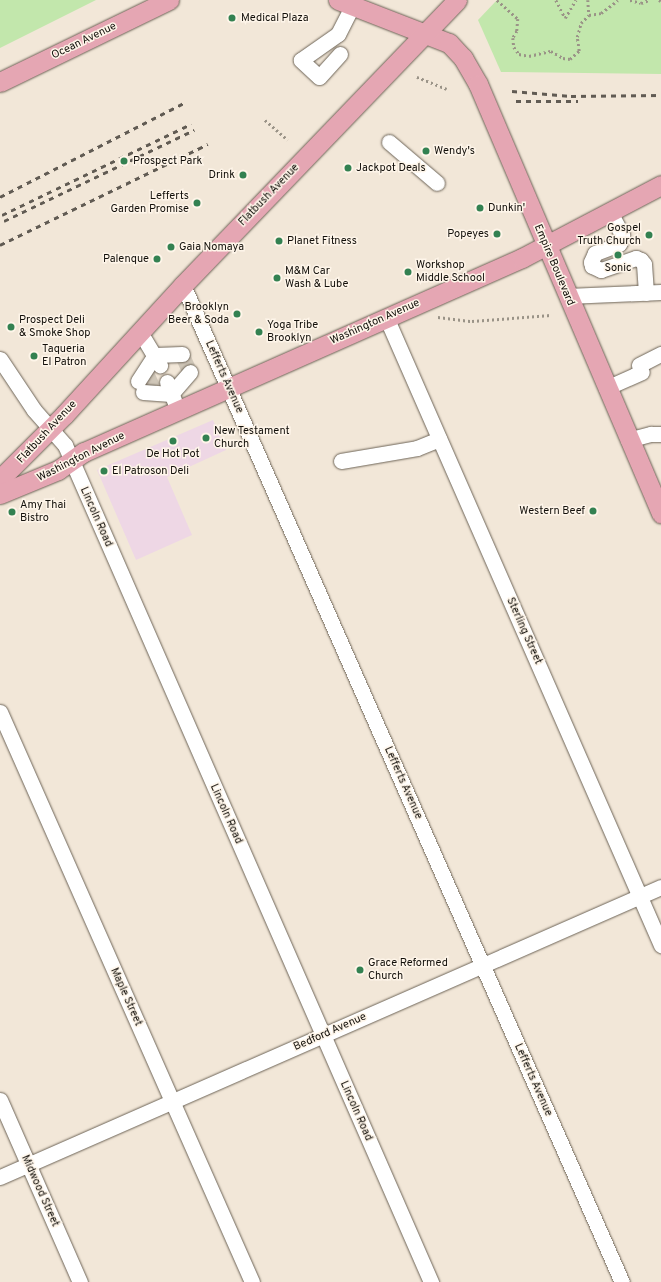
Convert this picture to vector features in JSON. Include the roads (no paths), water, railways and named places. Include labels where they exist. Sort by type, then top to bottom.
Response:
[{"type":"main road","name":"Ocean Avenue","points":[[0,82],[169,0]]},
{"type":"main road","name":"Flatbush Avenue","points":[[0,479],[51,428],[183,285],[457,0]]},
{"type":"main road","points":[[346,3],[426,32]]},
{"type":"main road","name":"Empire Boulevard","points":[[426,32],[449,43],[463,58],[478,84],[628,440],[661,514]]},
{"type":"main road","name":"Washington Avenue","points":[[0,494],[58,470],[84,452],[157,389],[230,387],[546,246],[661,185]]},
{"type":"street","points":[[340,54],[319,76],[301,60],[338,34],[346,3]]},
{"type":"street","points":[[389,142],[437,183]]},
{"type":"street","points":[[610,212],[622,235],[621,240],[619,244],[595,253],[591,262],[592,266],[601,270],[636,258],[641,260],[644,264],[646,293]]},
{"type":"street","name":"Lefferts Avenue","points":[[183,285],[230,387],[622,1282]]},
{"type":"street","points":[[567,296],[661,292]]},
{"type":"street","name":"Sterling Street","points":[[386,317],[661,945]]},
{"type":"street","points":[[140,332],[157,360],[157,389],[186,373]]},
{"type":"street","points":[[606,388],[641,368],[661,354]]},
{"type":"street","points":[[157,360],[178,356]]},
{"type":"street","name":"Lincoln Road","points":[[0,358],[34,410],[62,440],[72,460],[431,1282]]},
{"type":"street","points":[[628,440],[651,434],[661,434]]},
{"type":"street","points":[[341,461],[418,448],[440,439]]},
{"type":"street","name":"Maple Street","points":[[0,712],[252,1282]]},
{"type":"street","name":"Bedford Avenue","points":[[0,1177],[661,887]]},
{"type":"street","name":"Midwood Street","points":[[0,1100],[80,1282]]},
{"type":"tunnel","points":[[182,354],[190,372]]},
{"type":"tunnel","points":[[147,374],[153,387]]},
{"type":"railway","points":[[512,91],[571,96],[661,95]]},
{"type":"railway","points":[[516,101],[578,101]]},
{"type":"railway","points":[[0,197],[186,102]]},
{"type":"railway","points":[[2,215],[191,124]]},
{"type":"railway","points":[[4,221],[194,130]]},
{"type":"railway","points":[[0,245],[208,144]]},
{"type":"place","name":"Medical Plaza","points":[[232,18]]},
{"type":"place","name":"Wendy's","points":[[426,151]]},
{"type":"place","name":"Prospect Park","points":[[124,161]]},
{"type":"place","name":"Jackpot Deals","points":[[348,168]]},
{"type":"place","name":"Drink","points":[[243,175]]},
{"type":"place","name":"Lefferts Garden Promise","points":[[197,203]]},
{"type":"place","name":"Dunkin'","points":[[480,208]]},
{"type":"place","name":"Popeyes","points":[[497,234]]},
{"type":"place","name":"Gospel Truth Church","points":[[649,235]]},
{"type":"place","name":"Planet Fitness","points":[[279,241]]},
{"type":"place","name":"Gaia Nomaya","points":[[171,247]]},
{"type":"place","name":"Sonic","points":[[618,255]]},
{"type":"place","name":"Palenque","points":[[157,259]]},
{"type":"place","name":"Workshop Middle School","points":[[408,272]]},
{"type":"place","name":"M&M Car Wash & Lube","points":[[277,278]]},
{"type":"place","name":"Brooklyn Beer & Soda","points":[[237,314]]},
{"type":"place","name":"Prospect Deli & Smoke Shop","points":[[11,327]]},
{"type":"place","name":"Yoga Tribe Brooklyn","points":[[259,332]]},
{"type":"place","name":"Taqueria El Patron","points":[[34,356]]},
{"type":"place","name":"New Testament Church","points":[[206,438]]},
{"type":"place","name":"De Hot Pot","points":[[173,441]]},
{"type":"place","name":"El Patroson Deli","points":[[104,471]]},
{"type":"place","name":"Western Beef","points":[[593,511]]},
{"type":"place","name":"Amy Thai Bistro","points":[[12,512]]},
{"type":"place","name":"Grace Reformed Church","points":[[360,970]]}]
